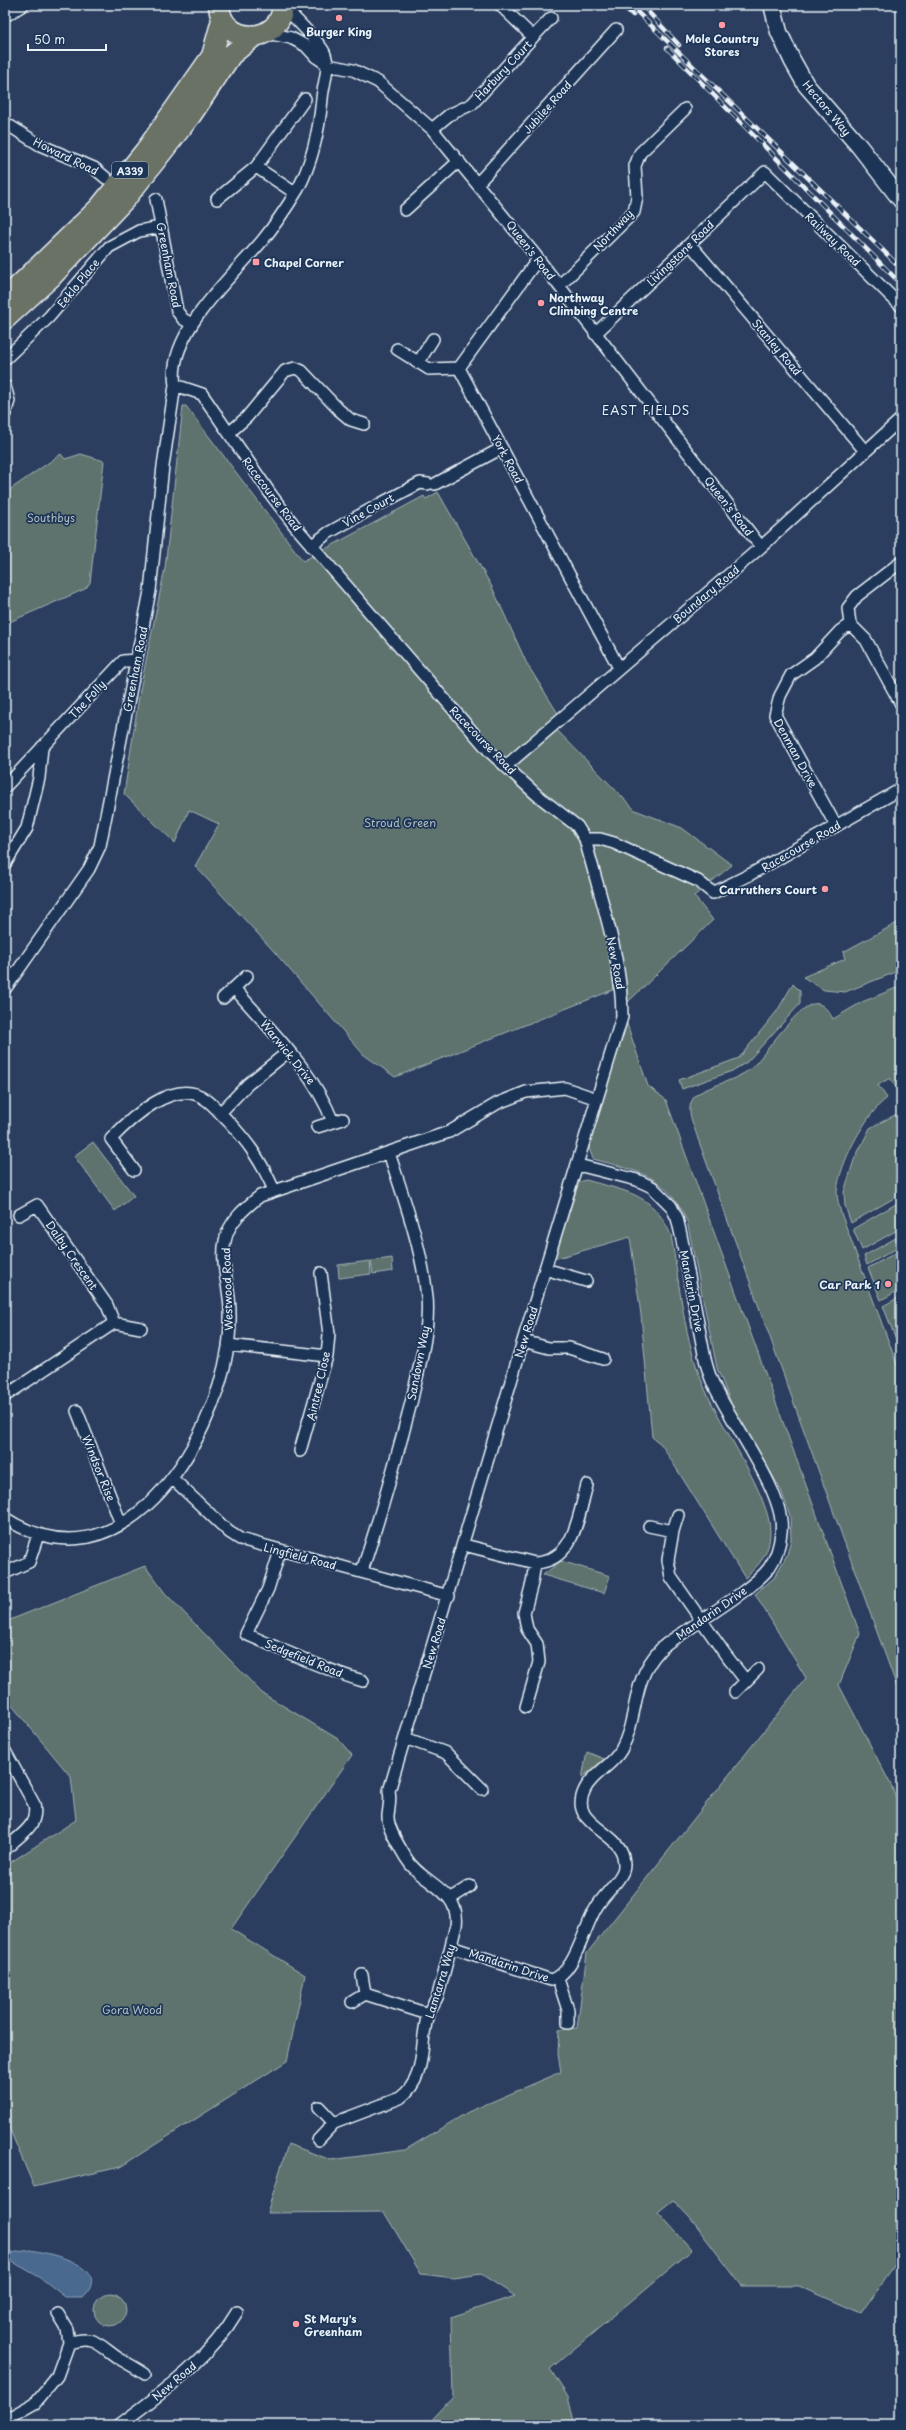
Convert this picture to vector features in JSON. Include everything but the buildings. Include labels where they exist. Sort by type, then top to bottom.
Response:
[{"type":"highway","points":[[220,12],[238,34],[260,35],[280,19],[283,6]]},
{"type":"highway","name":"A339","points":[[5,299],[99,208],[146,150],[212,56],[220,12]]},
{"type":"highway","name":"A339","points":[[5,319],[50,278],[126,198],[191,115],[231,55],[260,35]]},
{"type":"main road","name":"Hectors Way","points":[[772,5],[779,32],[806,85],[859,146],[901,200]]},
{"type":"street","points":[[5,16],[23,5]]},
{"type":"street","name":"Harbury Court","points":[[500,5],[533,37]]},
{"type":"street","points":[[283,6],[323,51],[328,65]]},
{"type":"street","name":"Harbury Court","points":[[432,129],[449,115],[472,104],[551,18]]},
{"type":"street","name":"Jubilee Road","points":[[478,183],[616,30]]},
{"type":"street","points":[[260,35],[280,34],[299,41],[328,65]]},
{"type":"street","name":"Queen's Road","points":[[328,65],[353,70],[378,82],[432,129],[478,183],[538,258],[595,334],[762,547]]},
{"type":"street","name":"Greenham Road","points":[[5,989],[89,869],[100,846],[153,567],[164,458],[175,385],[173,375],[178,356],[192,324],[216,292],[262,241],[295,193],[312,153],[323,84],[328,65]]},
{"type":"street","points":[[217,199],[256,166],[305,99]]},
{"type":"street","name":"Northway","points":[[559,286],[634,212],[637,197],[635,166],[640,153],[684,109]]},
{"type":"street","name":"Howard Road","points":[[5,123],[40,145],[99,171],[106,178]]},
{"type":"street","points":[[405,210],[459,161]]},
{"type":"street","points":[[256,166],[295,193]]},
{"type":"street","name":"Livingstone Road","points":[[595,334],[765,172]]},
{"type":"street","name":"Railway Road","points":[[765,172],[901,306]]},
{"type":"street","name":"Greenham Road","points":[[156,199],[177,311],[183,319],[192,324]]},
{"type":"street","name":"Eeklo Place","points":[[5,359],[49,317],[109,247],[139,231],[161,227]]},
{"type":"street","name":"Stanley Road","points":[[690,244],[865,451]]},
{"type":"street","points":[[397,349],[418,363],[429,368],[459,368],[538,258]]},
{"type":"street","points":[[418,363],[433,339]]},
{"type":"street","points":[[229,433],[247,417],[285,370],[295,368],[306,375],[332,403],[351,420],[364,424]]},
{"type":"street","name":"York Road","points":[[459,368],[619,668]]},
{"type":"street","name":"Racecourse Road","points":[[175,385],[202,394],[272,496],[311,546],[490,752],[507,765],[537,795],[576,826],[584,839],[600,839],[614,843],[698,881],[713,892],[751,874],[901,789]]},
{"type":"street","points":[[5,386],[9,401],[5,414]]},
{"type":"street","name":"Boundary Road","points":[[507,765],[762,547],[901,419]]},
{"type":"street","name":"Vine Court","points":[[311,546],[328,533],[420,483],[432,484],[502,448]]},
{"type":"street","points":[[901,562],[857,596],[848,608],[850,624],[866,640],[901,704]]},
{"type":"street","name":"Denman Drive","points":[[836,826],[775,715],[780,696],[791,675],[815,658],[840,631],[850,624]]},
{"type":"street","name":"The Folly","points":[[5,787],[123,661],[136,660]]},
{"type":"street","points":[[5,864],[27,828],[39,778],[42,747]]},
{"type":"street","name":"New Road","points":[[451,1898],[443,1890],[415,1870],[389,1824],[389,1791],[449,1596],[522,1341],[578,1165],[622,1017],[622,986],[615,951],[584,839]]},
{"type":"street","points":[[5,971],[14,978]]},
{"type":"street","points":[[223,998],[247,976]]},
{"type":"street","name":"Warwick Drive","points":[[234,988],[289,1051],[338,1120],[317,1127]]},
{"type":"street","points":[[220,1113],[248,1084],[289,1051]]},
{"type":"street","name":"Westwood Road","points":[[5,1518],[21,1529],[38,1535],[86,1537],[121,1524],[148,1505],[172,1478],[192,1450],[208,1418],[219,1390],[228,1345],[229,1305],[224,1258],[225,1240],[230,1228],[242,1211],[260,1196],[449,1132],[498,1103],[526,1092],[565,1088],[597,1099]]},
{"type":"street","points":[[134,1170],[111,1139],[123,1127],[160,1098],[172,1094],[188,1093],[204,1098],[220,1113],[256,1153],[274,1190]]},
{"type":"street","name":"Sandown Way","points":[[362,1571],[404,1430],[421,1359],[426,1320],[427,1298],[423,1269],[389,1153]]},
{"type":"street","name":"Mandarin Drive","points":[[451,1947],[546,1979],[558,1979],[566,1970],[582,1940],[595,1909],[623,1871],[622,1853],[617,1844],[588,1821],[584,1814],[582,1798],[584,1791],[588,1784],[609,1766],[621,1749],[630,1724],[638,1685],[659,1651],[758,1580],[774,1558],[782,1530],[779,1508],[774,1495],[712,1381],[705,1360],[677,1218],[671,1206],[652,1187],[637,1180],[578,1165]]},
{"type":"street","name":"Dalby Crescent","points":[[19,1215],[37,1205],[107,1305],[114,1323]]},
{"type":"street","points":[[545,1269],[586,1282]]},
{"type":"street","name":"Aintree Close","points":[[300,1451],[327,1356],[329,1334],[321,1273]]},
{"type":"street","points":[[5,1396],[114,1323],[141,1328]]},
{"type":"street","points":[[522,1341],[548,1348],[569,1348],[603,1359]]},
{"type":"street","points":[[228,1345],[327,1356]]},
{"type":"street","name":"Windsor Rise","points":[[77,1411],[121,1524]]},
{"type":"street","name":"Lingfield Road","points":[[172,1478],[229,1532],[240,1539],[280,1551],[362,1571],[449,1596]]},
{"type":"street","points":[[464,1545],[535,1563],[544,1563],[555,1557],[569,1543],[587,1485]]},
{"type":"street","points":[[678,1515],[673,1531],[668,1569],[675,1584],[746,1681]]},
{"type":"street","points":[[649,1526],[673,1531]]},
{"type":"street","points":[[5,1573],[29,1562],[38,1535]]},
{"type":"street","name":"Sedgefield Road","points":[[280,1551],[268,1589],[241,1633],[302,1657],[326,1670],[363,1681]]},
{"type":"street","points":[[526,1707],[538,1662],[537,1644],[527,1629],[524,1613],[532,1583],[535,1563]]},
{"type":"street","points":[[734,1692],[758,1669]]},
{"type":"street","points":[[405,1738],[446,1753],[482,1789]]},
{"type":"street","points":[[5,1850],[27,1831],[34,1821],[34,1804],[6,1756]]},
{"type":"street","points":[[451,1898],[470,1886]]},
{"type":"street","name":"Lamtarra Way","points":[[318,2140],[334,2123],[382,2106],[409,2092],[420,2070],[428,2014],[437,1996],[456,1928],[455,1910],[451,1898]]},
{"type":"street","points":[[362,1975],[365,1994]]},
{"type":"street","points":[[558,1979],[568,2010],[568,2023]]},
{"type":"street","points":[[352,2002],[365,1994],[428,2014]]},
{"type":"street","points":[[319,2107],[334,2123]]},
{"type":"street","name":"New Road","points":[[119,2425],[187,2373],[227,2329],[237,2312]]},
{"type":"street","points":[[5,2420],[25,2410],[45,2393],[57,2376],[69,2343],[67,2328],[58,2314]]},
{"type":"street","points":[[69,2343],[78,2340],[103,2345],[116,2357],[146,2374]]},
{"type":"green space","name":"Stroud Green","points":[[183,406],[186,406],[303,561],[424,496],[426,499],[438,492],[492,587],[527,664],[559,715],[550,723],[635,810],[682,828],[732,865],[694,896],[713,920],[628,1002],[615,989],[395,1077],[363,1054],[270,947],[195,866],[219,824],[189,810],[175,843],[124,794],[140,690],[165,568]]},
{"type":"green space","name":"Southbys","points":[[61,454],[65,459],[81,454],[104,461],[90,583],[85,589],[5,624],[5,493]]},
{"type":"green space","points":[[901,921],[901,970],[845,992],[824,990],[803,977],[845,959],[843,952]]},
{"type":"green space","points":[[793,984],[800,991],[800,1004],[747,1062],[732,1071],[682,1089],[679,1080],[739,1058],[777,1011]]},
{"type":"green space","points":[[901,986],[901,1089],[898,1090],[890,1078],[878,1085],[887,1098],[870,1116],[854,1141],[843,1168],[837,1192],[841,1213],[901,1375],[901,1698],[698,1139],[690,1115],[690,1109],[693,1099],[697,1094],[738,1077],[750,1069],[802,1010],[811,1005],[819,1004],[829,1012],[833,1019],[862,1002]]},
{"type":"green space","points":[[625,1018],[648,1086],[666,1100],[860,1634],[839,1685],[891,1785],[901,1810],[901,2256],[861,2313],[799,2286],[742,2286],[690,2218],[673,2200],[658,2212],[692,2250],[550,2369],[568,2397],[575,2425],[427,2425],[453,2397],[451,2317],[515,2296],[481,2274],[454,2278],[421,2274],[384,2212],[267,2213],[288,2144],[331,2160],[405,2150],[468,2112],[561,2072],[558,2054],[559,2030],[577,2028],[587,1953],[806,1678],[755,1594],[774,1578],[787,1555],[791,1539],[790,1516],[781,1490],[733,1408],[717,1368],[687,1221],[679,1206],[661,1184],[649,1177],[624,1167],[593,1159],[589,1148]]},
{"type":"green space","points":[[897,1114],[901,1121],[901,1194],[851,1223],[845,1206],[844,1192],[854,1160],[870,1128]]},
{"type":"green space","points":[[93,1142],[134,1196],[115,1211],[74,1156]]},
{"type":"green space","points":[[586,1180],[626,1191],[647,1202],[664,1221],[671,1235],[687,1333],[698,1371],[712,1404],[754,1481],[768,1517],[770,1539],[766,1552],[760,1563],[745,1578],[661,1444],[652,1437],[641,1315],[630,1237],[554,1259],[579,1182]]},
{"type":"green space","points":[[901,1201],[901,1228],[862,1250],[853,1229]]},
{"type":"green space","points":[[901,1235],[901,1246],[867,1265],[864,1256]]},
{"type":"green space","points":[[901,1250],[901,1289],[881,1300],[868,1268]]},
{"type":"green space","points":[[392,1258],[393,1271],[373,1274],[371,1261]]},
{"type":"green space","points":[[370,1261],[371,1274],[339,1278],[338,1265]]},
{"type":"green space","points":[[901,1296],[901,1346],[899,1347],[883,1306]]},
{"type":"green space","points":[[561,1561],[610,1576],[604,1593],[543,1575]]},
{"type":"green space","name":"Gora Wood","points":[[145,1566],[165,1593],[262,1693],[338,1739],[352,1755],[231,1929],[305,1975],[287,2061],[120,2167],[34,2187],[5,2118],[5,1866],[76,1820],[71,1777],[5,1697],[5,1622]]},
{"type":"green space","points":[[587,1752],[604,1759],[582,1778]]},
{"type":"green space","points":[[107,2294],[113,2294],[122,2298],[126,2310],[122,2322],[113,2326],[107,2326],[98,2322],[94,2313],[94,2307],[98,2298]]},
{"type":"water","points":[[30,2250],[64,2258],[85,2269],[91,2277],[91,2286],[83,2297],[65,2297],[41,2278],[11,2261],[11,2253]]},
{"type":"railway","points":[[622,5],[633,15]]},
{"type":"railway","points":[[630,5],[901,268]]},
{"type":"railway","points":[[642,5],[679,45]]},
{"type":"railway","points":[[667,48],[901,284]]},
{"type":"place","name":"Burger King","points":[[339,18]]},
{"type":"place","name":"Mole Country Stores","points":[[722,25]]},
{"type":"place","name":"Chapel Corner","points":[[256,262]]},
{"type":"place","name":"Northway Climbing Centre","points":[[541,303]]},
{"type":"place","name":"Carruthers Court","points":[[825,889]]},
{"type":"place","name":"Car Park 1","points":[[888,1284]]},
{"type":"place","name":"St Mary's Greenham","points":[[296,2324]]},
{"type":"district","name":"EAST FIELDS","points":[[646,410]]}]
